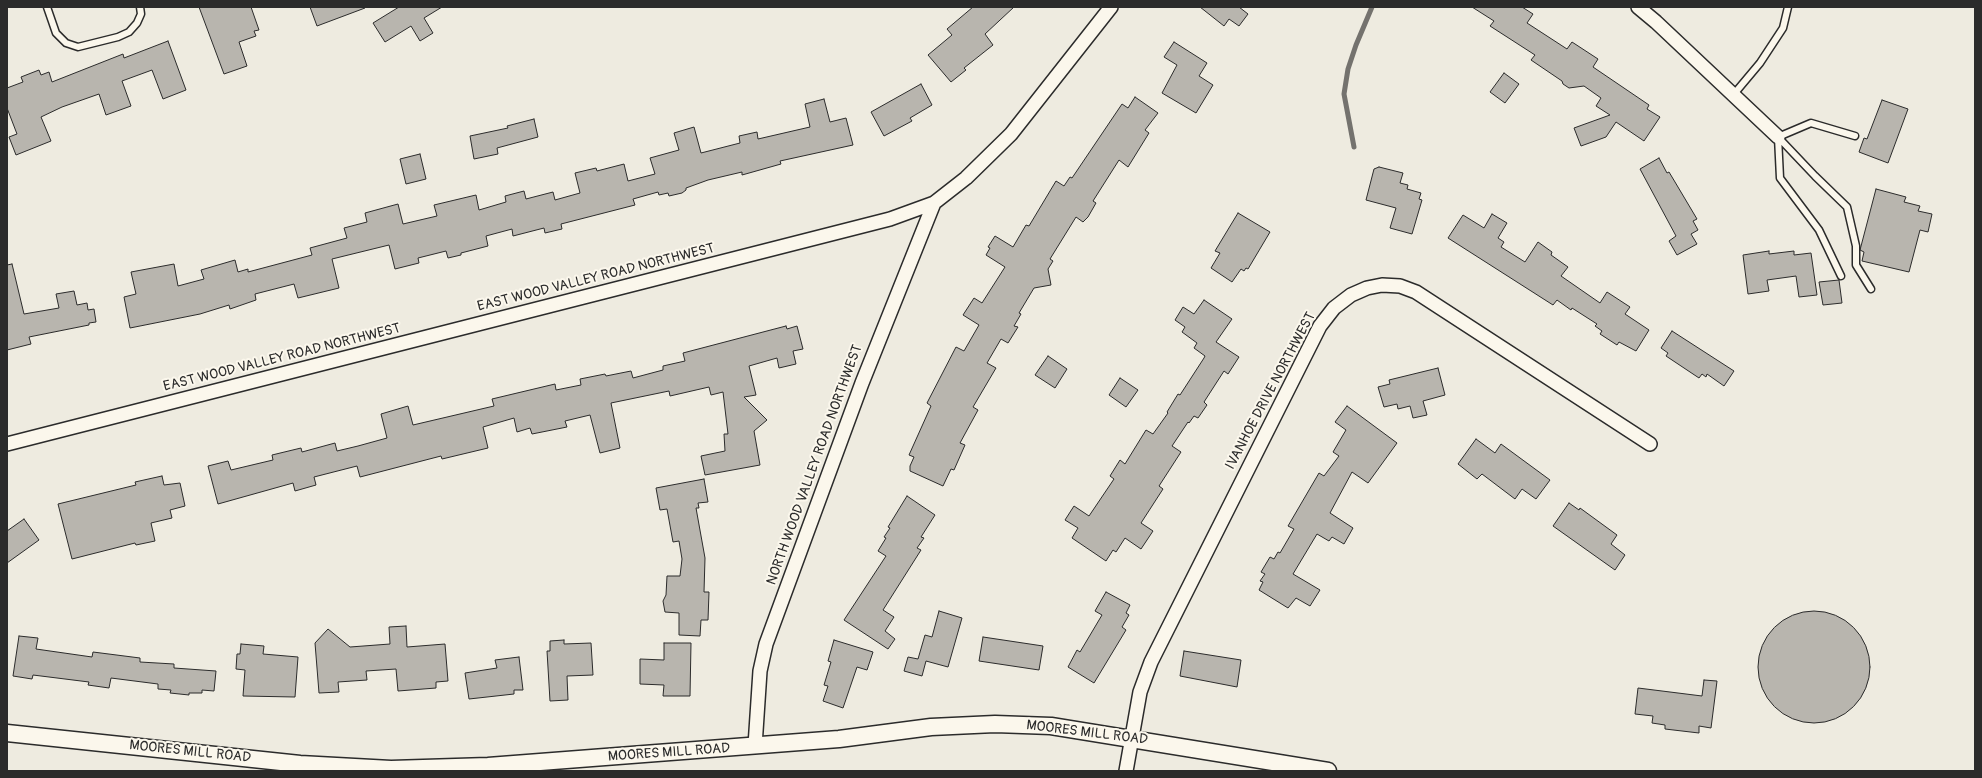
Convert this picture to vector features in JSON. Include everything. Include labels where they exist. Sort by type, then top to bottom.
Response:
[{"type":"street","name":"EAST WOOD VALLEY ROAD NORTHWEST","points":[[7,444],[890,219],[934,202],[966,178],[1011,134],[1111,7]]},
{"type":"street","points":[[1638,7],[1734,94],[1778,137]]},
{"type":"street","name":"NORTH WOOD VALLEY ROAD NORTHWEST","points":[[755,746],[760,671],[766,644],[862,383],[934,202]]},
{"type":"street","name":"IVANHOE DRIVE NORTHWEST","points":[[1126,771],[1130,738],[1140,692],[1151,662],[1320,326],[1334,308],[1351,295],[1367,288],[1382,285],[1400,286],[1416,292],[1650,444]]},
{"type":"street","name":"MOORES MILL ROAD","points":[[7,734],[300,764],[391,769],[488,766],[755,746],[839,739],[931,727],[982,723],[1051,726],[1328,771]]},
{"type":"lane","points":[[46,7],[56,33],[66,43],[78,47],[111,39],[129,32],[137,23],[141,14],[140,7]]},
{"type":"lane","points":[[1734,94],[1772,46],[1782,28],[1788,7]]},
{"type":"lane","points":[[1778,137],[1811,123],[1855,136]]},
{"type":"lane","points":[[1778,137],[1780,178],[1819,230],[1841,276]]},
{"type":"lane","points":[[1778,137],[1847,207],[1856,246],[1856,265],[1871,289]]},
{"type":"building","points":[[199,7],[251,7],[259,30],[254,31],[256,36],[239,42],[247,66],[224,74]]},
{"type":"building","points":[[310,7],[365,7],[365,8],[317,26]]},
{"type":"building","points":[[399,7],[442,7],[424,18],[433,33],[420,41],[411,26],[385,42],[373,23]]},
{"type":"building","points":[[973,7],[1014,7],[985,34],[993,45],[964,68],[966,70],[951,82],[928,55],[952,35],[947,29]]},
{"type":"building","points":[[1200,7],[1239,7],[1248,14],[1239,26],[1229,19],[1224,26]]},
{"type":"building","points":[[1472,7],[1522,7],[1533,14],[1527,23],[1567,49],[1572,42],[1598,59],[1593,67],[1649,105],[1647,109],[1660,117],[1644,141],[1616,122],[1606,137],[1581,146],[1574,128],[1610,115],[1596,106],[1601,98],[1584,86],[1569,88],[1563,84],[1562,81],[1531,60],[1535,55],[1490,26],[1494,21]]},
{"type":"building","points":[[168,41],[186,90],[163,99],[152,70],[122,81],[131,106],[106,115],[99,94],[62,107],[41,117],[51,141],[16,155],[9,137],[17,134],[7,108],[7,88],[23,82],[21,77],[39,70],[41,75],[49,72],[52,82],[123,54],[124,58]]},
{"type":"building","points":[[1174,42],[1207,63],[1199,76],[1213,85],[1196,113],[1162,93],[1177,65],[1164,57]]},
{"type":"building","points":[[1504,73],[1519,84],[1505,103],[1490,92]]},
{"type":"building","points":[[921,84],[932,105],[910,118],[912,121],[884,136],[871,112]]},
{"type":"building","points":[[1135,97],[1158,113],[1145,130],[1149,133],[1128,167],[1119,160],[1093,201],[1096,203],[1088,217],[1083,222],[1076,217],[1050,259],[1053,261],[1048,269],[1051,285],[1034,288],[1019,313],[1021,314],[1014,326],[1018,327],[1008,343],[1001,339],[987,363],[996,368],[973,407],[978,410],[960,443],[965,445],[954,470],[951,469],[943,486],[910,471],[910,466],[914,457],[909,455],[931,406],[927,403],[956,347],[964,351],[979,325],[963,315],[974,298],[982,303],[1005,267],[986,255],[990,248],[988,247],[995,236],[1013,247],[1026,225],[1029,226],[1056,181],[1064,186],[1070,177],[1072,178],[1122,104],[1128,108]]},
{"type":"building","points":[[824,99],[830,122],[846,118],[853,145],[780,161],[781,164],[742,175],[742,172],[708,180],[686,188],[686,190],[682,193],[669,196],[668,193],[659,195],[658,192],[633,199],[635,205],[561,224],[562,229],[545,233],[544,228],[513,236],[512,229],[486,236],[488,246],[448,258],[446,251],[418,258],[419,263],[395,269],[389,245],[332,259],[339,288],[298,298],[294,284],[255,294],[256,300],[230,309],[229,305],[200,314],[130,328],[124,297],[136,294],[131,272],[174,264],[178,286],[204,279],[201,270],[235,260],[238,272],[248,269],[248,272],[312,255],[310,248],[347,238],[344,228],[367,222],[365,213],[398,204],[403,224],[437,216],[434,205],[476,195],[479,210],[506,202],[505,196],[524,191],[526,199],[553,192],[555,200],[580,193],[575,173],[596,168],[597,171],[624,164],[628,181],[655,174],[650,158],[679,150],[674,133],[694,127],[701,153],[740,143],[739,136],[757,132],[758,139],[810,127],[805,104]]},
{"type":"building","points":[[1882,100],[1908,109],[1888,163],[1859,152],[1864,138],[1867,139]]},
{"type":"building","points":[[534,119],[538,137],[497,148],[498,154],[474,159],[470,136],[508,128],[507,126]]},
{"type":"building","points":[[420,154],[426,179],[406,184],[400,159]]},
{"type":"building","points":[[1659,158],[1697,219],[1693,221],[1698,230],[1691,234],[1697,244],[1677,255],[1669,241],[1676,236],[1640,169]]},
{"type":"building","points":[[1379,167],[1403,173],[1400,183],[1408,185],[1407,189],[1421,193],[1419,199],[1422,200],[1412,234],[1390,228],[1396,208],[1366,200],[1374,169]]},
{"type":"building","points":[[1876,189],[1906,197],[1904,202],[1920,206],[1918,211],[1932,214],[1928,232],[1920,230],[1909,272],[1862,261],[1864,252],[1860,250]]},
{"type":"building","points":[[1238,213],[1270,232],[1248,269],[1246,268],[1244,271],[1241,269],[1232,282],[1211,268],[1220,253],[1215,251]]},
{"type":"building","points":[[1492,214],[1507,223],[1498,238],[1504,242],[1501,247],[1525,262],[1538,242],[1552,252],[1551,255],[1568,267],[1561,276],[1600,303],[1607,292],[1630,307],[1625,314],[1649,330],[1636,351],[1619,342],[1617,345],[1600,334],[1602,331],[1595,326],[1597,324],[1572,308],[1571,310],[1557,300],[1553,305],[1448,238],[1463,215],[1484,228]]},
{"type":"building","points":[[1769,251],[1769,254],[1794,251],[1794,255],[1811,253],[1817,295],[1799,297],[1796,276],[1767,280],[1769,291],[1748,294],[1743,255]]},
{"type":"building","points":[[12,264],[24,314],[59,308],[56,294],[74,291],[77,305],[87,303],[88,310],[94,309],[96,322],[89,323],[89,325],[29,337],[31,344],[7,350],[7,265]]},
{"type":"building","points":[[1839,280],[1842,303],[1823,305],[1819,282]]},
{"type":"building","points":[[1204,300],[1232,319],[1216,342],[1239,357],[1228,374],[1224,371],[1204,402],[1207,405],[1198,418],[1194,416],[1189,423],[1188,422],[1172,446],[1181,452],[1159,486],[1163,489],[1141,523],[1153,531],[1141,549],[1125,538],[1116,552],[1113,550],[1106,561],[1072,538],[1078,528],[1065,520],[1074,506],[1089,516],[1114,479],[1110,476],[1120,460],[1125,464],[1146,430],[1153,434],[1168,413],[1167,412],[1178,394],[1180,395],[1204,358],[1205,356],[1194,348],[1197,343],[1182,332],[1185,327],[1175,320],[1183,307],[1194,314]]},
{"type":"building","points":[[786,326],[787,329],[797,326],[803,349],[793,351],[796,364],[779,368],[777,358],[749,366],[756,395],[744,397],[767,420],[754,431],[760,465],[705,475],[701,456],[725,451],[724,434],[728,434],[723,392],[711,395],[709,387],[670,396],[669,391],[611,403],[620,448],[600,453],[590,415],[565,421],[567,427],[532,434],[530,428],[517,432],[514,418],[483,427],[488,448],[442,459],[441,456],[360,477],[357,466],[314,477],[316,485],[295,491],[293,483],[218,504],[208,466],[228,461],[231,470],[273,460],[272,455],[301,448],[302,452],[335,443],[337,451],[358,446],[387,438],[381,414],[408,406],[413,425],[494,406],[492,399],[555,384],[556,390],[581,385],[580,379],[631,371],[633,378],[663,370],[663,366],[685,361],[683,353]]},
{"type":"building","points":[[1672,331],[1734,371],[1724,386],[1707,374],[1706,377],[1702,374],[1699,378],[1666,356],[1668,353],[1661,348]]},
{"type":"building","points":[[1048,356],[1067,369],[1055,388],[1035,375]]},
{"type":"building","points":[[1438,368],[1445,395],[1423,401],[1427,415],[1413,418],[1410,406],[1398,409],[1397,404],[1384,407],[1378,387],[1390,384],[1389,380]]},
{"type":"building","points":[[1120,378],[1138,390],[1126,407],[1109,395]]},
{"type":"building","points":[[1347,406],[1397,443],[1368,483],[1352,472],[1330,513],[1353,528],[1344,544],[1332,537],[1329,541],[1317,534],[1293,574],[1320,590],[1310,606],[1296,598],[1288,608],[1259,590],[1263,582],[1260,581],[1265,574],[1261,572],[1270,557],[1274,559],[1278,552],[1280,553],[1294,529],[1288,526],[1319,473],[1324,476],[1339,456],[1333,452],[1346,430],[1335,422]]},
{"type":"building","points":[[1476,439],[1495,453],[1501,444],[1550,480],[1536,499],[1522,489],[1515,499],[1482,474],[1477,479],[1458,464]]},
{"type":"building","points":[[162,476],[164,485],[180,483],[185,506],[170,510],[172,518],[151,523],[155,541],[136,545],[135,543],[72,559],[58,504],[136,485],[135,482]]},
{"type":"building","points":[[704,479],[708,502],[698,503],[699,508],[696,508],[705,558],[704,592],[709,592],[708,620],[701,620],[700,636],[679,635],[679,613],[665,612],[663,601],[666,595],[667,576],[680,576],[682,559],[679,541],[673,542],[667,509],[660,510],[656,488]]},
{"type":"building","points":[[907,496],[935,515],[921,537],[924,538],[917,548],[921,550],[883,610],[894,617],[885,631],[895,639],[888,649],[844,620],[886,556],[878,551],[886,538],[884,537],[890,528],[888,527]]},
{"type":"building","points":[[1569,503],[1579,510],[1580,508],[1617,535],[1611,544],[1625,555],[1615,570],[1553,526]]},
{"type":"building","points":[[24,519],[39,540],[7,563],[7,531]]},
{"type":"building","points":[[1106,592],[1130,605],[1126,613],[1129,615],[1122,627],[1126,630],[1094,683],[1068,667],[1077,650],[1080,652],[1102,615],[1095,611]]},
{"type":"building","points":[[939,611],[962,618],[948,667],[926,661],[922,676],[904,671],[908,657],[918,659],[925,635],[932,637]]},
{"type":"building","points":[[1814,611],[1836,615],[1854,627],[1866,645],[1870,667],[1866,689],[1854,707],[1836,719],[1814,723],[1792,719],[1774,707],[1762,689],[1758,667],[1762,645],[1774,627],[1792,615]]},
{"type":"building","points":[[406,626],[407,647],[445,644],[448,681],[436,682],[436,688],[398,691],[396,669],[366,671],[367,680],[338,682],[339,692],[319,693],[315,643],[328,629],[350,647],[390,644],[389,627]]},
{"type":"building","points":[[19,636],[38,638],[36,649],[92,657],[93,652],[140,658],[140,662],[174,664],[174,668],[216,671],[214,691],[202,690],[202,693],[189,693],[189,695],[170,693],[171,690],[158,689],[158,684],[111,678],[109,688],[88,685],[89,682],[33,675],[32,679],[13,676]]},
{"type":"building","points":[[983,637],[1043,646],[1039,670],[979,661]]},
{"type":"building","points":[[564,640],[564,644],[591,643],[593,675],[567,676],[568,700],[550,701],[547,651],[550,651],[550,641]]},
{"type":"building","points":[[834,640],[873,652],[867,670],[857,667],[843,708],[823,701],[828,686],[824,685],[831,662],[828,661]]},
{"type":"building","points":[[664,643],[691,643],[690,696],[663,696],[664,685],[640,684],[640,659],[664,660]]},
{"type":"building","points":[[241,644],[264,646],[263,654],[298,657],[295,697],[243,696],[245,670],[236,669],[237,654],[240,654]]},
{"type":"building","points":[[1184,651],[1241,660],[1237,687],[1180,676]]},
{"type":"building","points":[[519,657],[523,690],[514,690],[514,694],[469,699],[465,673],[497,668],[495,660]]},
{"type":"building","points":[[1704,680],[1717,681],[1711,728],[1699,726],[1699,733],[1665,729],[1665,725],[1652,723],[1653,716],[1635,714],[1638,688],[1702,696]]},
{"type":"waterway","points":[[1354,147],[1344,94],[1348,69],[1356,45],[1372,7]]}]
